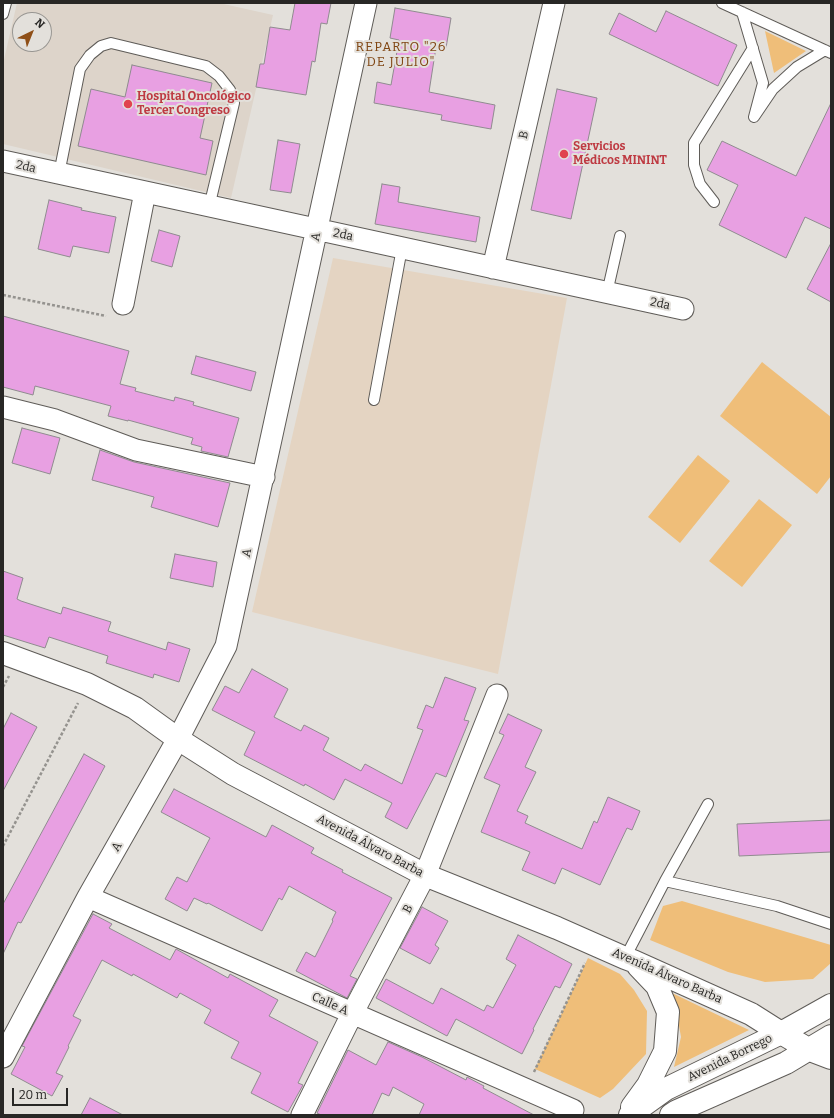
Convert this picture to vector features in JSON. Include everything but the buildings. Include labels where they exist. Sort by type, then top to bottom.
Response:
[{"type":"street","name":"A","points":[[3,1057],[88,897],[178,739],[226,646],[318,230],[366,3]]},
{"type":"street","name":"B","points":[[493,268],[554,3]]},
{"type":"street","name":"2da","points":[[3,162],[683,309]]},
{"type":"street","points":[[123,304],[145,192]]},
{"type":"street","points":[[3,406],[55,420],[136,450],[264,477]]},
{"type":"street","name":"Avenida Álvaro Barba","points":[[3,653],[87,684],[135,708],[178,739],[233,774],[425,876],[557,928],[629,959],[751,1014],[781,1034],[810,1050],[831,1058]]},
{"type":"street","name":"B","points":[[302,1115],[352,1014],[425,876],[497,695]]},
{"type":"street","name":"Calle A","points":[[88,897],[573,1110]]},
{"type":"street","points":[[627,1115],[648,1084],[665,1051],[668,1012],[657,986],[629,959]]},
{"type":"street","name":"Avenida Borrego","points":[[630,1115],[666,1089],[781,1034],[831,1005]]},
{"type":"street","name":"Avenida Álvaro Barba","points":[[751,1014],[803,1022],[831,1032]]},
{"type":"street","points":[[671,1115],[786,1063],[810,1050],[831,1036]]},
{"type":"lane","points":[[3,14],[6,3]]},
{"type":"lane","points":[[722,3],[828,52]]},
{"type":"lane","points":[[742,12],[763,83],[754,117],[772,89],[797,68],[828,52]]},
{"type":"lane","points":[[59,174],[80,69],[90,55],[101,46],[111,43],[206,66],[219,76],[230,90],[234,103],[209,207]]},
{"type":"lane","points":[[714,202],[700,184],[694,165],[694,143],[753,48]]},
{"type":"lane","points":[[607,293],[620,236]]},
{"type":"lane","points":[[374,400],[402,248]]},
{"type":"lane","points":[[629,959],[665,881],[708,804]]},
{"type":"lane","points":[[665,881],[777,906],[831,924]]},
{"type":"path","points":[[3,295],[116,318],[123,304]]},
{"type":"path","points":[[3,846],[87,684]]},
{"type":"path","points":[[526,1090],[594,944]]},
{"type":"shaded area","name":"Hospital Oncológico Tercer Congreso","points":[[17,3],[219,3],[273,15],[231,198],[3,144],[3,64],[12,25],[12,52],[52,52],[52,12],[15,12]]},
{"type":"shaded area","points":[[765,31],[806,51],[774,73]]},
{"type":"shaded area","points":[[333,258],[567,298],[498,674],[252,612]]},
{"type":"shaded area","points":[[762,362],[831,417],[831,476],[817,494],[720,416]]},
{"type":"shaded area","points":[[698,455],[730,481],[680,543],[648,517]]},
{"type":"shaded area","points":[[759,499],[792,525],[742,587],[709,561]]},
{"type":"shaded area","points":[[682,901],[831,945],[831,963],[813,979],[765,982],[728,972],[650,940],[663,906]]},
{"type":"shaded area","points":[[588,958],[620,974],[634,990],[647,1011],[646,1054],[613,1089],[600,1098],[535,1069]]},
{"type":"shaded area","points":[[672,993],[749,1030],[674,1067],[681,1037]]},
{"type":"place","name":"Hospital Oncológico Tercer Congreso","points":[[128,104]]},
{"type":"place","name":"Servicios Médicos MININT","points":[[564,154]]},
{"type":"district","name":"REPARTO \"26 DE JULIO\"","points":[[401,54]]}]
